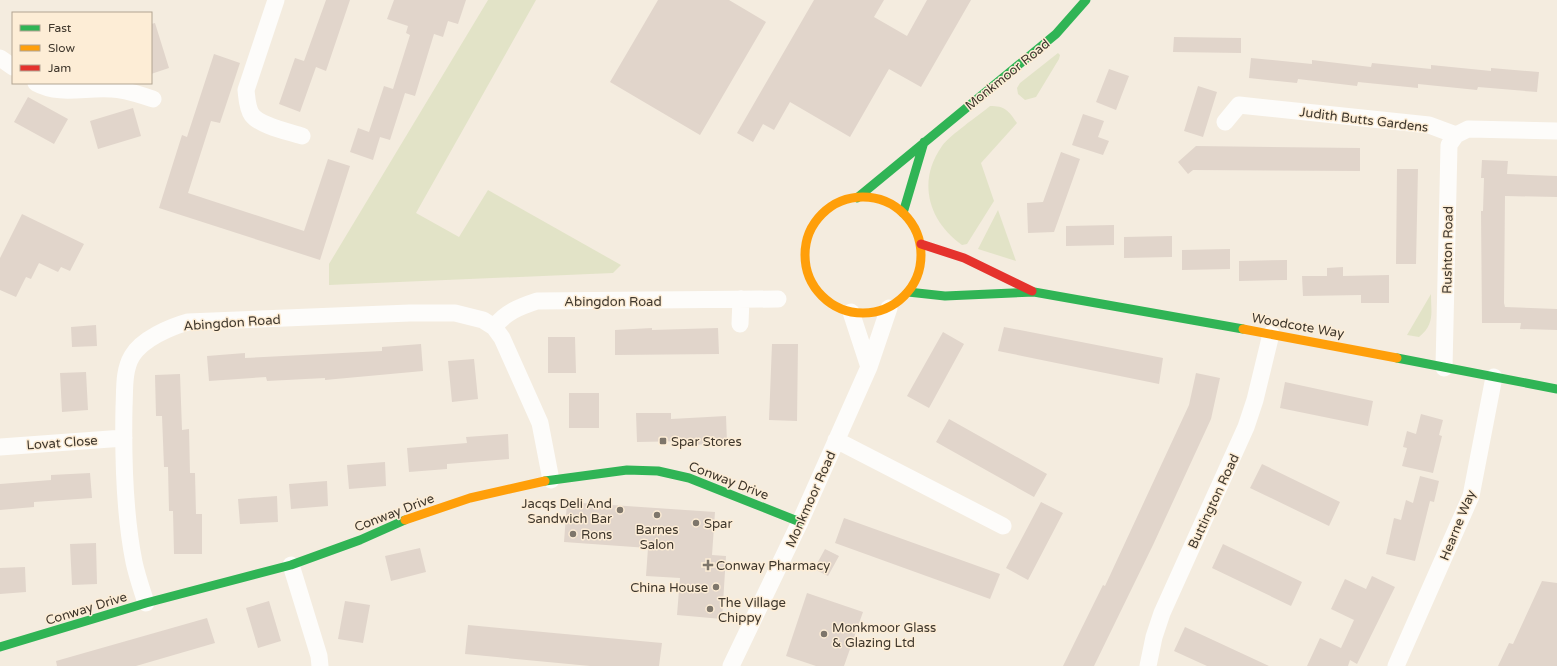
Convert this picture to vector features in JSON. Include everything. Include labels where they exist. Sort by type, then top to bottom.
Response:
[{"type":"street","points":[[276,0],[246,90],[248,105],[252,116],[263,123],[302,136]]},
{"type":"street","name":"Monkmoor Road","points":[[857,198],[1056,34],[1086,0]]},
{"type":"street","points":[[0,58],[12,66]]},
{"type":"street","points":[[38,84],[45,88],[61,91],[101,86],[123,90],[153,99]]},
{"type":"street","name":"Judith Butts Gardens","points":[[1225,122],[1239,105],[1429,125],[1456,135]]},
{"type":"street","points":[[1456,135],[1468,129],[1557,132]]},
{"type":"street","name":"Rushton Road","points":[[1444,368],[1449,145],[1456,135]]},
{"type":"street","points":[[903,213],[924,142]]},
{"type":"street","points":[[857,198],[875,198],[894,206],[903,213],[916,231],[921,244],[922,260],[918,275],[908,292],[888,308],[866,314],[851,312],[833,305],[814,286],[806,268],[806,243],[814,225],[828,210],[837,204],[857,198]]},
{"type":"street","name":"Woodcote Way","points":[[921,244],[964,258],[1034,292]]},
{"type":"street","name":"Woodcote Way","points":[[908,292],[945,296],[1034,292],[1357,348],[1444,368],[1557,389]]},
{"type":"street","name":"Abingdon Road","points":[[146,603],[134,562],[128,520],[124,438],[125,375],[132,356],[150,339],[168,328],[188,322],[410,313],[455,313],[484,320],[494,327],[508,313],[537,301],[778,299]]},
{"type":"street","points":[[740,324],[741,300]]},
{"type":"street","name":"Monkmoor Road","points":[[731,666],[800,522],[869,367],[888,308]]},
{"type":"street","points":[[851,312],[869,367]]},
{"type":"street","points":[[494,327],[509,352],[540,423],[551,480]]},
{"type":"street","name":"Buttington Road","points":[[1148,666],[1154,637],[1162,612],[1246,428],[1255,400],[1271,334]]},
{"type":"street","name":"Hearne Way","points":[[1396,666],[1471,496],[1494,377]]},
{"type":"street","name":"Lovat Close","points":[[0,447],[124,438]]},
{"type":"street","name":"Monkmoor Road","points":[[836,440],[1003,526]]},
{"type":"street","name":"Conway Drive","points":[[0,647],[146,603],[291,565],[360,540],[413,517],[463,500],[551,480],[627,470],[658,471],[689,478],[800,522]]},
{"type":"street","points":[[291,565],[319,656],[320,666]]},
{"type":"green space","points":[[488,0],[536,0],[416,213],[459,237],[488,190],[621,265],[613,273],[329,285],[329,264]]},
{"type":"green space","points":[[1058,53],[1060,55],[1059,59],[1036,97],[1025,100],[1018,94],[1017,88],[1020,83]]},
{"type":"green space","points":[[990,106],[1003,108],[1017,123],[981,163],[994,201],[967,244],[962,245],[950,235],[934,212],[928,186],[930,173],[934,159],[942,146],[958,131]]},
{"type":"green space","points":[[998,210],[1016,261],[978,249]]},
{"type":"green space","points":[[1431,294],[1431,318],[1428,327],[1419,337],[1407,335]]},
{"type":"building","points":[[326,0],[350,0],[326,71],[316,67],[300,112],[279,104],[295,58],[304,61]]},
{"type":"building","points":[[394,0],[466,0],[458,24],[448,21],[443,37],[434,34],[415,96],[405,93],[390,140],[380,137],[373,160],[350,152],[358,128],[369,132],[384,86],[393,89],[410,35],[406,33],[408,26],[387,19]]},
{"type":"building","points":[[658,0],[729,0],[766,22],[700,135],[610,82]]},
{"type":"building","points":[[814,0],[884,0],[874,17],[907,36],[927,0],[971,0],[921,87],[889,69],[850,137],[790,102],[774,130],[763,124],[753,142],[737,133]]},
{"type":"building","points":[[155,23],[169,68],[152,74],[152,24]]},
{"type":"building","points":[[1174,37],[1241,38],[1241,53],[1173,52]]},
{"type":"building","points":[[214,54],[240,63],[220,123],[211,121],[188,193],[304,231],[328,159],[350,166],[320,260],[159,208],[182,135],[187,137]]},
{"type":"building","points":[[1251,58],[1312,64],[1312,60],[1371,67],[1372,63],[1431,69],[1431,65],[1491,71],[1491,68],[1539,72],[1537,92],[1478,87],[1477,90],[1418,84],[1418,88],[1358,82],[1357,86],[1298,79],[1297,83],[1249,78]]},
{"type":"building","points":[[1109,69],[1129,76],[1116,110],[1096,102]]},
{"type":"building","points":[[1198,86],[1217,92],[1203,137],[1184,131]]},
{"type":"building","points":[[28,97],[68,119],[54,144],[14,122]]},
{"type":"building","points":[[133,108],[141,136],[98,149],[90,121]]},
{"type":"building","points":[[1083,114],[1104,121],[1098,137],[1109,141],[1103,155],[1072,145]]},
{"type":"building","points":[[1196,146],[1360,148],[1360,171],[1193,170],[1188,174],[1178,162]]},
{"type":"building","points":[[1061,152],[1080,159],[1054,232],[1028,233],[1027,203],[1043,202]]},
{"type":"building","points":[[1482,160],[1508,161],[1507,174],[1557,176],[1557,197],[1505,196],[1504,303],[1505,307],[1557,309],[1557,330],[1520,329],[1521,323],[1482,323],[1481,211],[1483,211],[1484,178],[1481,178]]},
{"type":"building","points":[[1397,169],[1418,169],[1416,264],[1396,264]]},
{"type":"building","points":[[22,214],[84,244],[70,271],[61,267],[58,272],[39,263],[31,279],[26,277],[16,297],[0,290],[0,258]]},
{"type":"building","points":[[1114,225],[1114,245],[1066,246],[1066,226]]},
{"type":"building","points":[[1172,236],[1172,257],[1124,258],[1124,237]]},
{"type":"building","points":[[1230,249],[1230,269],[1182,270],[1182,250]]},
{"type":"building","points":[[1287,260],[1287,280],[1239,281],[1239,261]]},
{"type":"building","points":[[1343,267],[1343,276],[1389,275],[1389,303],[1361,303],[1361,295],[1303,296],[1302,276],[1327,276],[1327,268]]},
{"type":"building","points":[[96,325],[97,346],[72,347],[71,327]]},
{"type":"building","points":[[1004,327],[1163,358],[1159,384],[998,351]]},
{"type":"building","points":[[652,328],[652,330],[718,328],[719,354],[615,355],[615,330]]},
{"type":"building","points":[[943,332],[964,344],[929,408],[907,396]]},
{"type":"building","points":[[548,337],[575,337],[576,373],[548,373]]},
{"type":"building","points":[[421,344],[423,371],[325,380],[325,378],[267,381],[266,377],[209,381],[207,356],[245,353],[245,358],[382,351],[382,347]]},
{"type":"building","points":[[772,344],[798,344],[797,421],[769,420]]},
{"type":"building","points":[[474,359],[478,399],[452,402],[448,361]]},
{"type":"building","points":[[86,372],[88,410],[62,412],[60,373]]},
{"type":"building","points":[[1196,373],[1220,378],[1211,419],[1153,545],[1094,666],[1063,666],[1103,585],[1105,586],[1189,405]]},
{"type":"building","points":[[180,374],[182,430],[189,429],[190,473],[195,473],[196,514],[202,514],[202,554],[174,554],[173,511],[169,511],[168,467],[164,467],[162,416],[156,416],[155,375]]},
{"type":"building","points":[[1285,382],[1373,401],[1368,426],[1280,408]]},
{"type":"building","points":[[569,393],[599,393],[599,428],[569,428]]},
{"type":"building","points":[[636,413],[671,413],[671,419],[726,416],[727,443],[692,445],[691,441],[637,442]]},
{"type":"building","points":[[1421,414],[1443,420],[1439,435],[1442,436],[1433,473],[1402,466],[1407,448],[1403,447],[1407,431],[1416,434]]},
{"type":"building","points":[[949,419],[1047,474],[1034,497],[936,442]]},
{"type":"building","points":[[508,434],[509,459],[447,464],[447,469],[409,472],[407,448],[467,443],[466,437]]},
{"type":"building","points":[[385,462],[386,486],[349,489],[347,465]]},
{"type":"building","points":[[1262,464],[1340,502],[1329,526],[1250,488]]},
{"type":"building","points":[[90,473],[92,498],[34,502],[34,507],[0,510],[0,484],[51,480],[51,475]]},
{"type":"building","points":[[1420,476],[1439,481],[1434,502],[1430,501],[1415,561],[1386,554],[1394,518],[1401,520],[1406,500],[1413,503]]},
{"type":"building","points":[[327,481],[328,506],[291,509],[289,484]]},
{"type":"building","points":[[277,496],[278,522],[240,524],[238,499]]},
{"type":"building","points":[[567,502],[715,512],[712,555],[726,556],[722,619],[677,615],[680,578],[646,576],[648,548],[564,542]]},
{"type":"building","points":[[1041,502],[1063,513],[1028,580],[1006,568]]},
{"type":"building","points":[[844,518],[1000,574],[990,599],[835,543]]},
{"type":"building","points":[[96,543],[97,584],[72,585],[70,544]]},
{"type":"building","points":[[1223,544],[1302,582],[1291,606],[1212,568]]},
{"type":"building","points":[[420,548],[426,572],[391,581],[385,556]]},
{"type":"building","points":[[825,549],[839,556],[828,576],[814,569]]},
{"type":"building","points":[[25,567],[26,592],[0,594],[0,568]]},
{"type":"building","points":[[1372,576],[1395,587],[1357,664],[1350,660],[1348,666],[1307,666],[1320,638],[1341,648],[1354,620],[1331,609],[1345,579],[1366,589]]},
{"type":"building","points":[[1542,581],[1557,583],[1557,666],[1498,666],[1509,643],[1513,644]]},
{"type":"building","name":"Monkmoor Glass & Glazing Ltd","points":[[807,593],[863,612],[844,666],[816,666],[786,656]]},
{"type":"building","points":[[269,601],[281,641],[258,648],[246,608]]},
{"type":"building","points":[[345,601],[370,605],[363,643],[338,639]]},
{"type":"building","points":[[207,618],[215,643],[136,666],[57,666],[56,661]]},
{"type":"building","points":[[468,625],[662,643],[659,666],[590,666],[465,654]]},
{"type":"building","points":[[1185,627],[1269,666],[1207,666],[1174,651]]},
{"type":"traffic: fast","points":[[857,198],[1056,34],[1086,0]]},
{"type":"traffic: fast","points":[[903,213],[924,142]]},
{"type":"traffic: fast","points":[[908,292],[945,296],[1034,292],[1243,329]]},
{"type":"traffic: fast","points":[[1397,358],[1557,389]]},
{"type":"traffic: fast","points":[[545,481],[627,470],[658,471],[689,478],[800,522]]},
{"type":"traffic: fast","points":[[0,647],[146,603],[291,565],[360,540],[405,520]]},
{"type":"traffic: slow","points":[[863,197],[885,202],[904,214],[916,233],[921,255],[916,277],[904,296],[885,308],[863,313],[841,308],[822,296],[810,277],[805,255],[810,233],[822,214],[841,202],[863,197]]},
{"type":"traffic: slow","points":[[1243,329],[1397,358]]},
{"type":"traffic: slow","points":[[405,520],[470,498],[545,481]]},
{"type":"traffic: jam","points":[[921,244],[964,258],[1032,291]]},
{"type":"place","name":"Spar Stores","points":[[663,441]]},
{"type":"place","name":"Jacqs Deli And Sandwich Bar","points":[[620,510]]},
{"type":"place","name":"Barnes Salon","points":[[657,515]]},
{"type":"place","name":"Spar","points":[[696,523]]},
{"type":"place","name":"Rons","points":[[573,534]]},
{"type":"place","name":"Conway Pharmacy","points":[[708,565]]},
{"type":"place","name":"China House","points":[[716,587]]},
{"type":"place","name":"The Village Chippy","points":[[710,609]]},
{"type":"place","name":"Monkmoor Glass & Glazing Ltd","points":[[824,634]]}]
